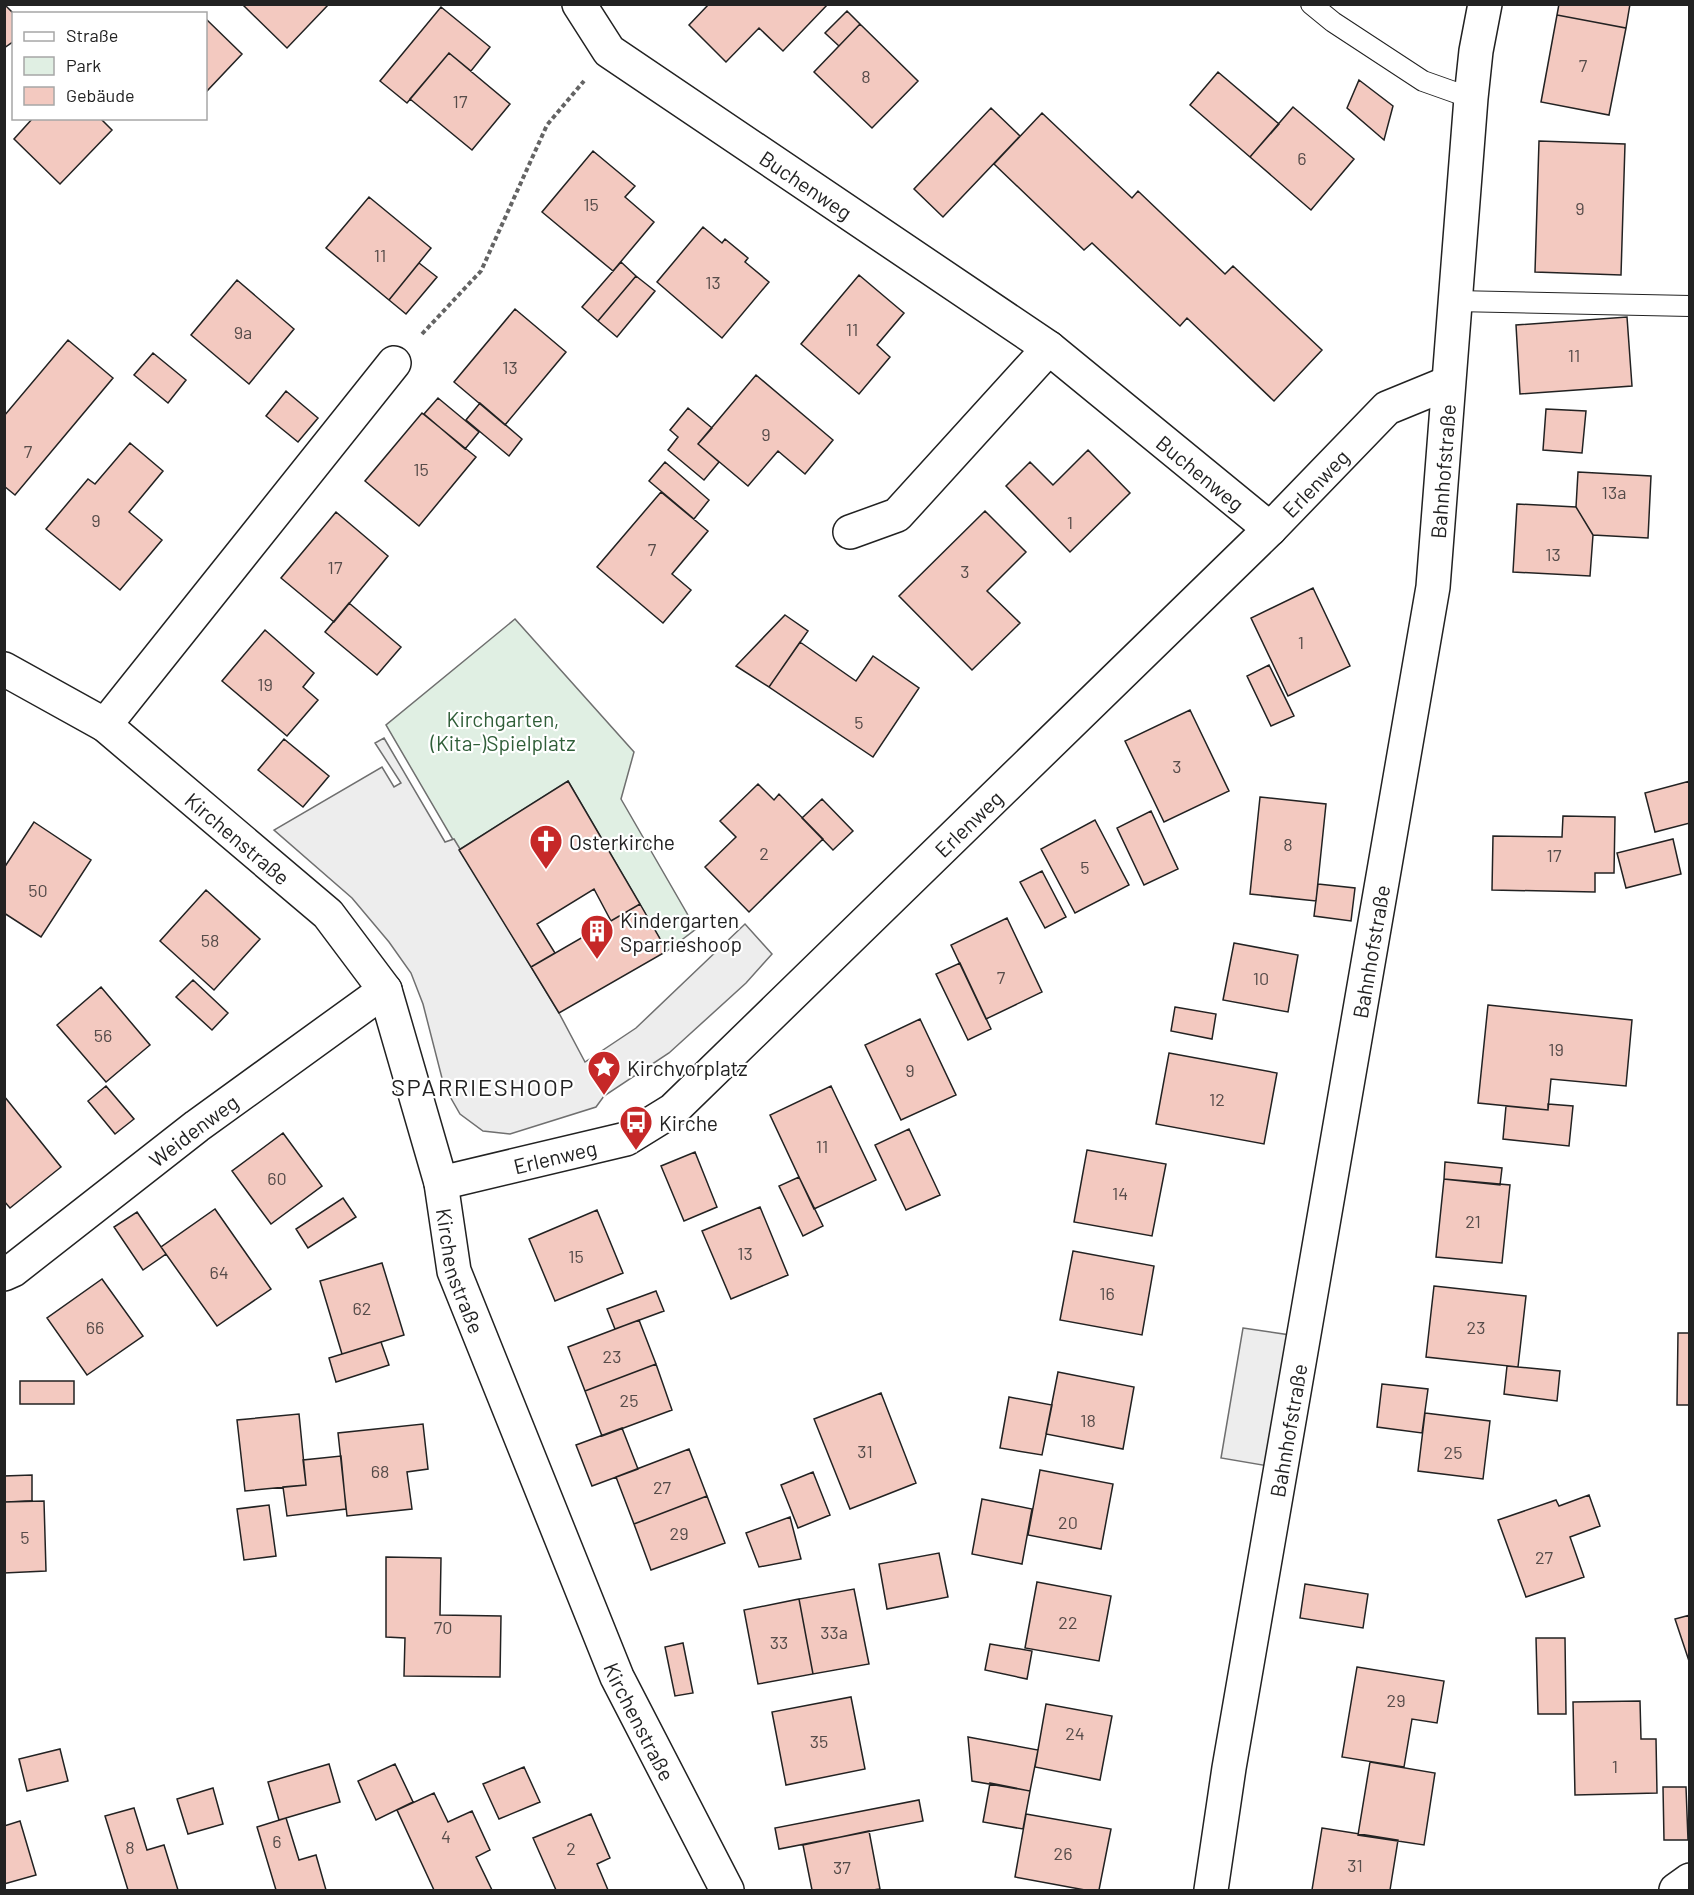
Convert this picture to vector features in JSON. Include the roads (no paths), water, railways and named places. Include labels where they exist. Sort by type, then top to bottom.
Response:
[{"type":"street","name":"Buchenweg","points":[[579,4],[609,51],[1049,348],[1270,529]]},
{"type":"street","name":"Bahnhofstraße","points":[[1211,1890],[1229,1768],[1433,587],[1471,98],[1476,51],[1485,4]]},
{"type":"street","points":[[850,532],[897,515],[1049,348]]},
{"type":"street","points":[[105,725],[394,363]]},
{"type":"street","name":"Erlenweg","points":[[441,1183],[626,1139],[674,1110],[1270,529],[1388,408],[1448,383]]},
{"type":"street","name":"Kirchenstraße","points":[[4,669],[105,725],[328,914],[385,990],[441,1183],[454,1271],[617,1677],[727,1890]]},
{"type":"street","name":"Weidenweg","points":[[4,1274],[13,1270],[197,1125],[385,990]]},
{"type":"street","points":[[1676,1890],[1689,1880]]},
{"type":"lane","points":[[1311,4],[1372,49],[1423,81],[1471,98]]},
{"type":"lane","points":[[1455,301],[1689,306]]},
{"type":"place","name":"Osterkirche","points":[[546,870]]},
{"type":"place","name":"Kindergarten Sparrieshoop","points":[[597,960]]},
{"type":"place","name":"Kirchvorplatz","points":[[604,1096]]},
{"type":"place","name":"Kirche","points":[[636,1151]]},
{"type":"district","name":"SPARRIESHOOP","points":[[483,1086]]},
{"type":"park label","name":"Kirchgarten, (Kita-)Spielplatz","points":[[503,730]]}]
